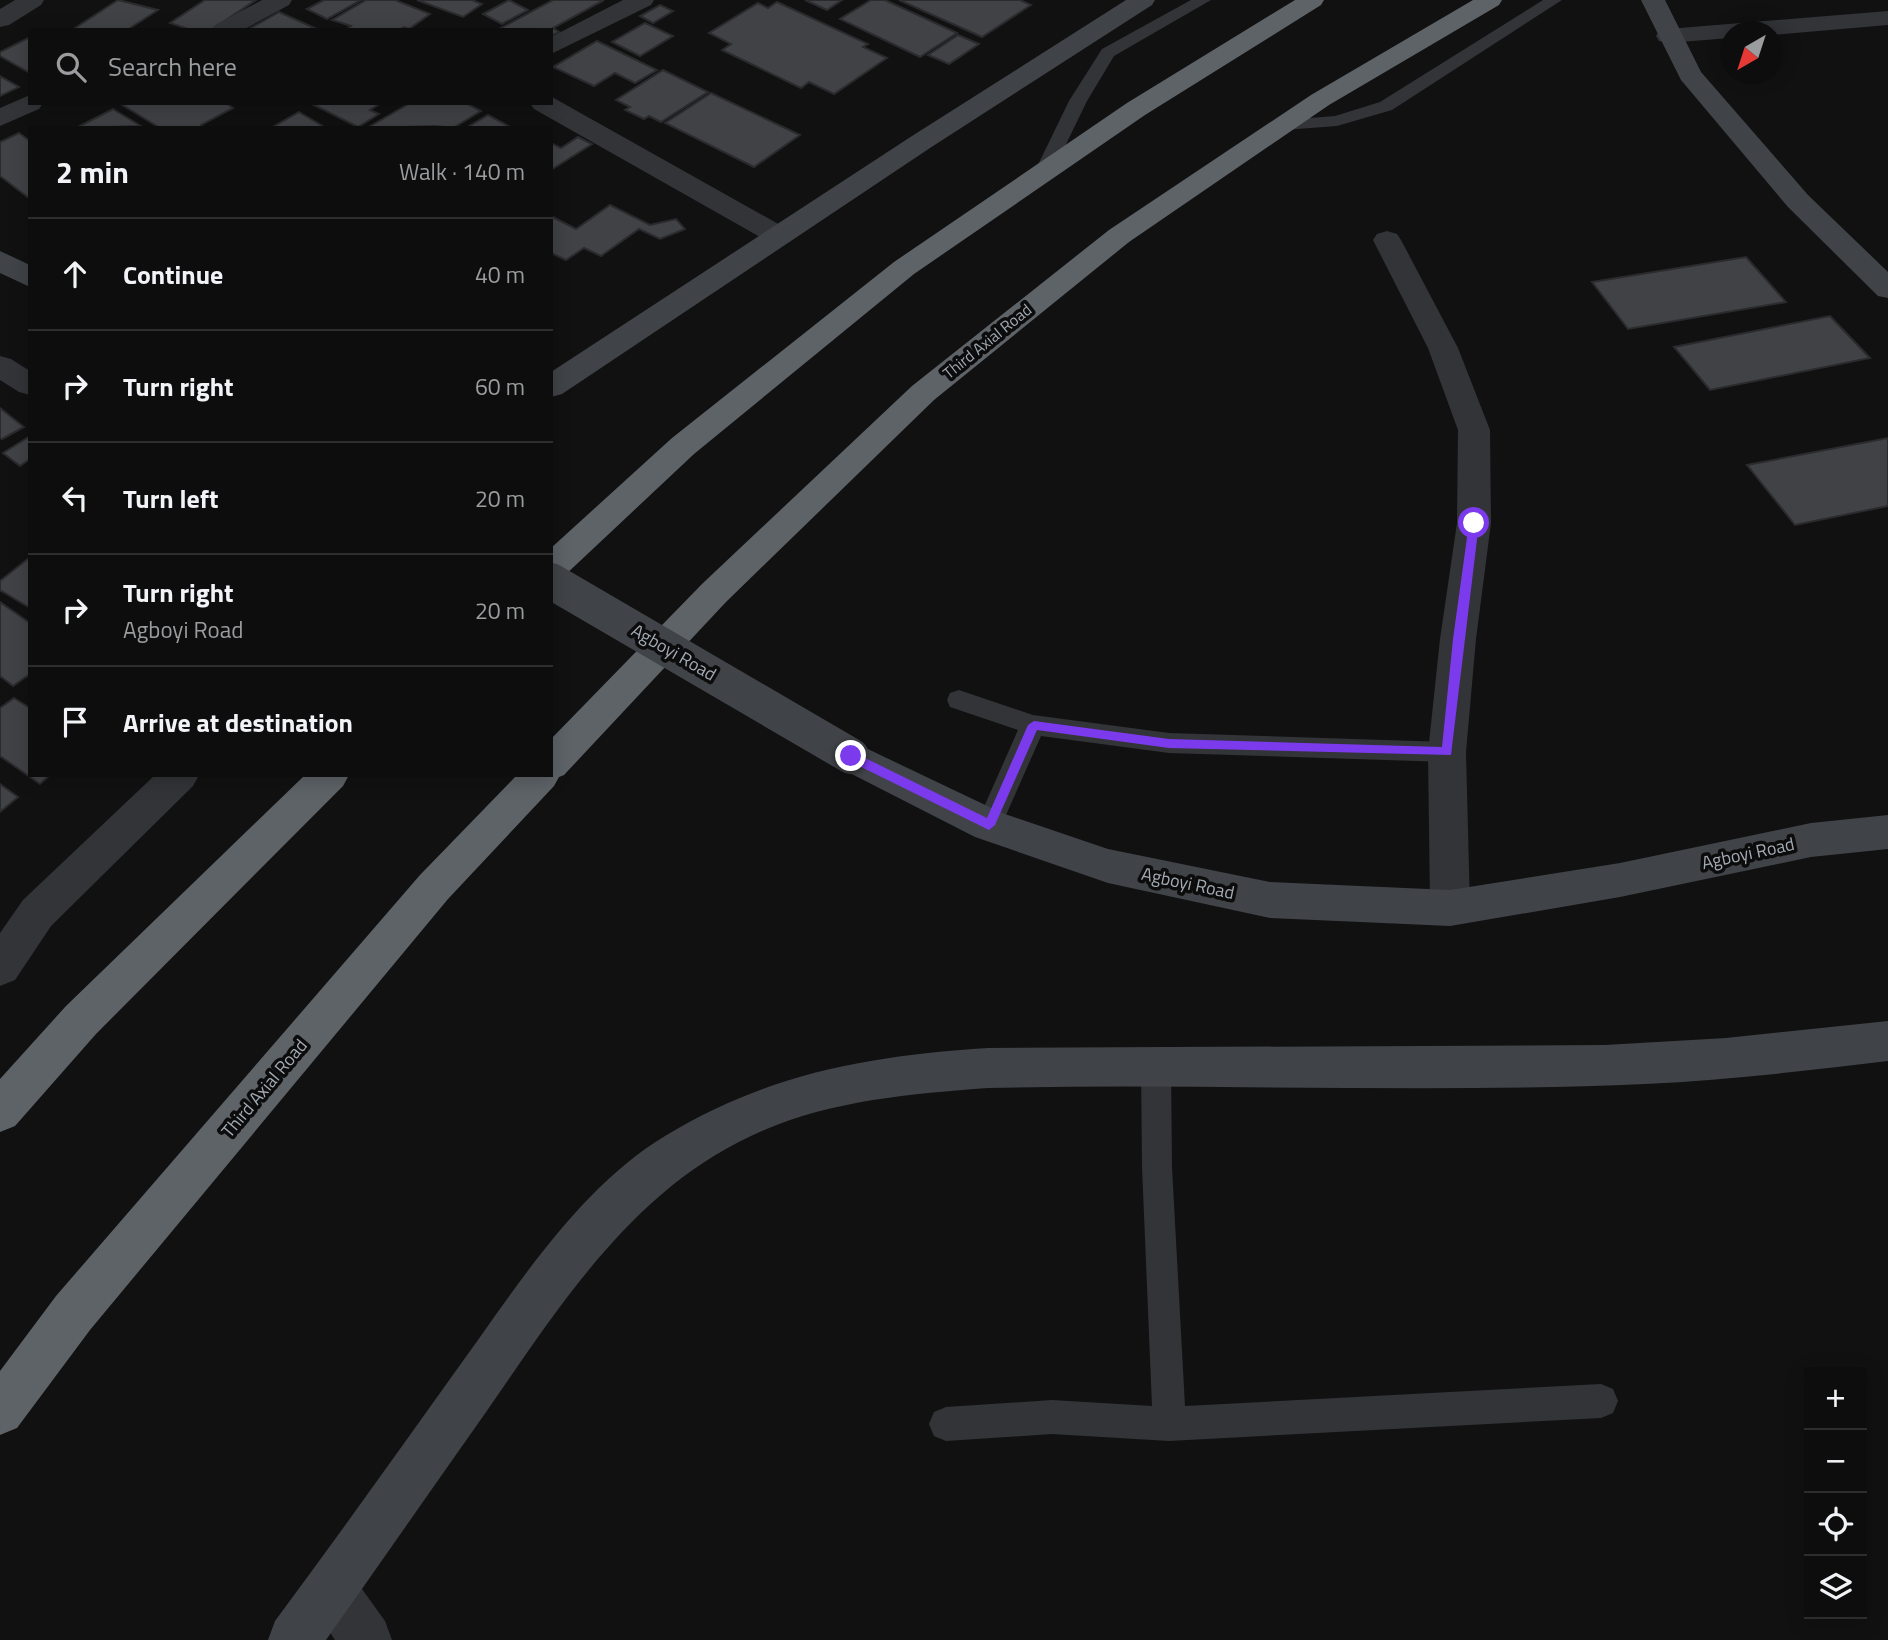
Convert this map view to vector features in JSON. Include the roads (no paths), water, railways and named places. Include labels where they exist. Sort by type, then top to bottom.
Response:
[{"type":"highway","points":[[553,566],[683,446],[894,276],[1136,109],[1312,0]]},
{"type":"highway","name":"Third Axial Road","points":[[553,762],[714,593],[923,393],[1119,236],[1284,125],[1490,0]]},
{"type":"highway","points":[[0,1111],[81,1020],[328,777]]},
{"type":"highway","name":"Third Axial Road","points":[[0,1411],[73,1313],[398,930],[539,777]]},
{"type":"street","points":[[0,20],[32,0]]},
{"type":"street","points":[[228,28],[280,0]]},
{"type":"street","points":[[553,46],[642,0]]},
{"type":"street","points":[[553,386],[1143,0]]},
{"type":"street","points":[[1653,0],[1668,36],[1690,75],[1737,133],[1798,201],[1883,276]]},
{"type":"street","points":[[1668,36],[1888,18]]},
{"type":"street","points":[[0,118],[28,104]]},
{"type":"street","points":[[547,105],[779,236]]},
{"type":"street","points":[[1387,240],[1443,348],[1474,430],[1474,523],[1458,639],[1447,752],[1450,908]]},
{"type":"street","points":[[0,251],[28,244]]},
{"type":"street","points":[[0,260],[28,277]]},
{"type":"street","points":[[0,366],[28,384]]},
{"type":"street","name":"Agboyi Road","points":[[553,582],[851,756],[989,825],[1108,866],[1270,900],[1450,908],[1620,880],[1811,840],[1888,832]]},
{"type":"street","points":[[0,967],[37,913],[178,777]]},
{"type":"street","points":[[0,935],[37,913]]},
{"type":"street","points":[[294,1640],[535,1301],[607,1213],[679,1153],[752,1113],[827,1087],[912,1073],[1014,1067],[1565,1066],[1695,1062],[1888,1041]]},
{"type":"street","points":[[331,1589],[366,1640]]},
{"type":"lane","points":[[1043,173],[1078,101],[1108,53],[1203,0]]},
{"type":"lane","points":[[1284,125],[1337,121],[1386,106],[1554,0]]},
{"type":"lane","points":[[959,700],[1034,725],[1169,743],[1447,752]]},
{"type":"lane","points":[[989,825],[1034,725]]},
{"type":"lane","points":[[1156,1067],[1157,1167],[1169,1424]]},
{"type":"lane","points":[[946,1424],[1052,1417],[1169,1424],[1601,1401]]}]
